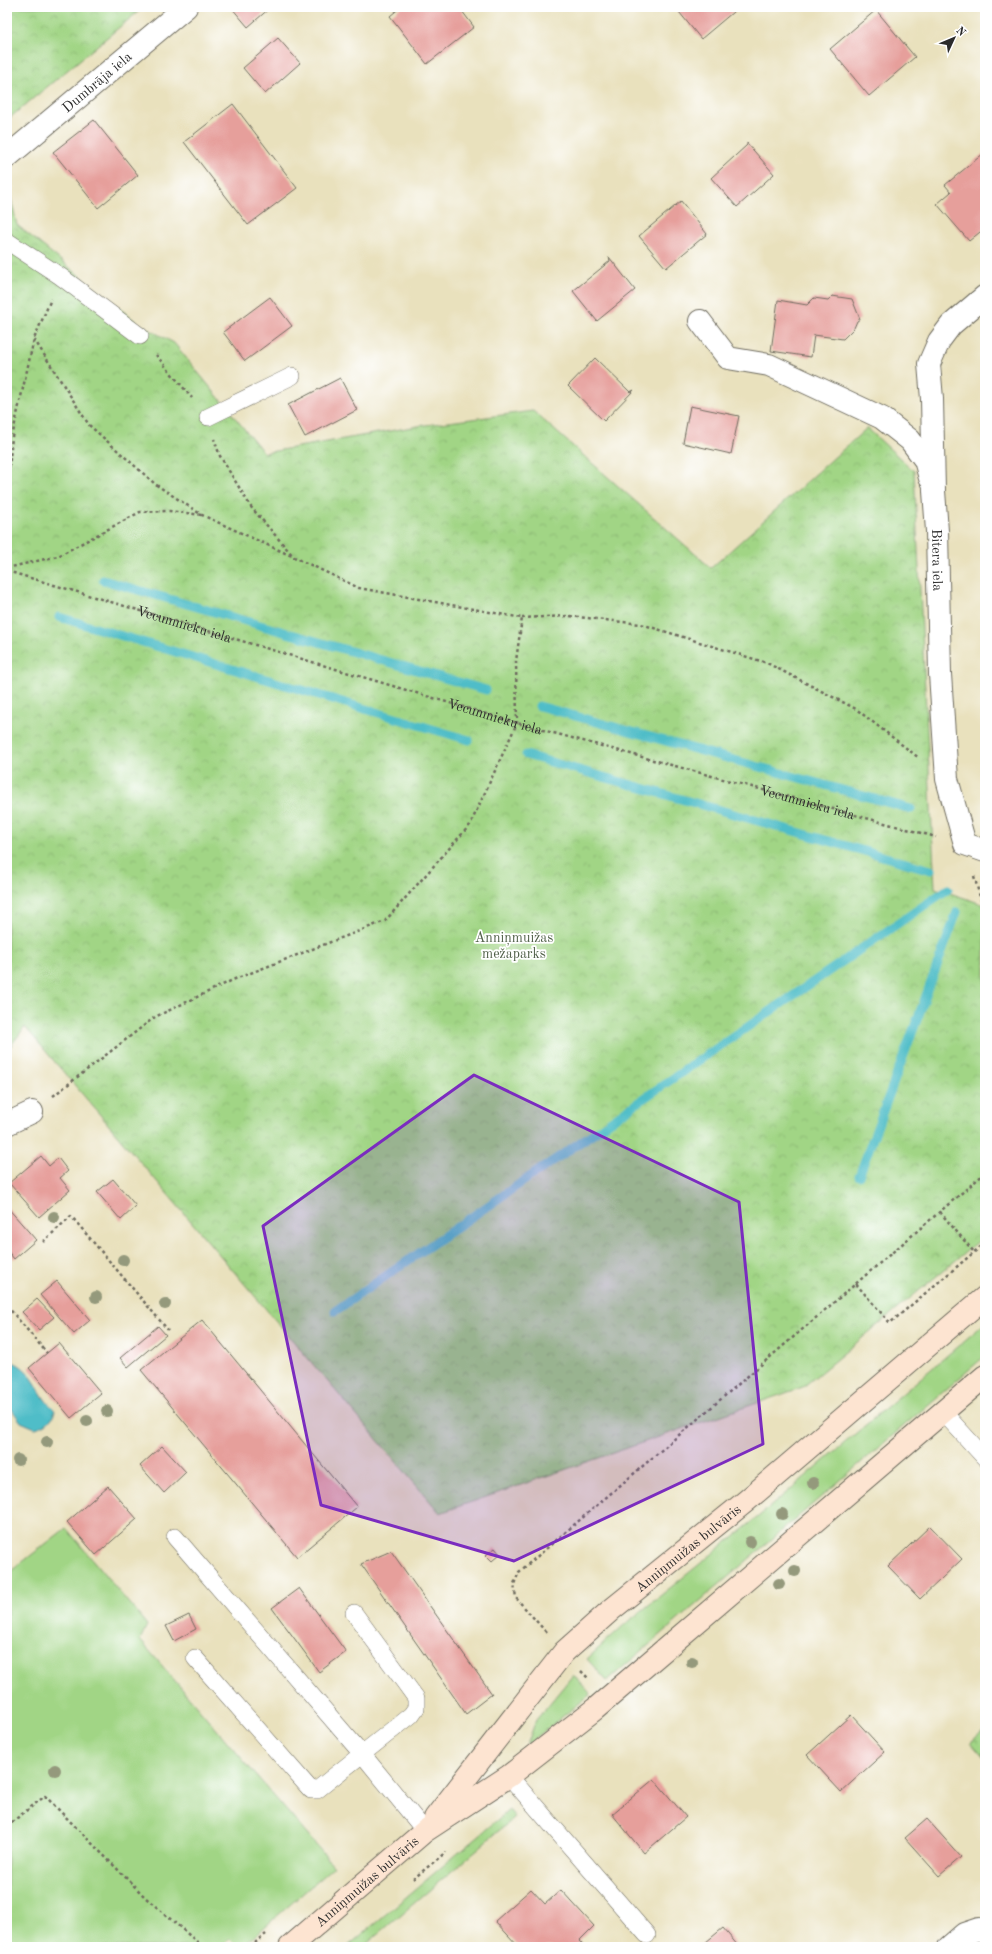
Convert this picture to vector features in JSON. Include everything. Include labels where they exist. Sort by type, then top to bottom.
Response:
[{"type":"street","name":"Dumbrāja iela","points":[[7,157],[186,7]]},
{"type":"street","name":"Bitera iela","points":[[965,844],[947,779],[940,674],[937,531],[934,491],[932,400],[929,364],[939,341],[951,325],[985,296]]},
{"type":"street","points":[[700,320],[728,358],[769,365],[882,418],[910,440],[924,460],[934,491]]},
{"type":"street","points":[[965,844],[985,851]]},
{"type":"street","points":[[7,1124],[32,1112]]},
{"type":"street","name":"Anniņmuižas bulvāris","points":[[425,1831],[564,1652],[611,1610],[745,1502],[985,1297]]},
{"type":"street","name":"Anniņmuižas bulvāris","points":[[290,1947],[425,1831],[508,1776],[606,1699],[985,1376]]},
{"type":"street","points":[[949,1947],[964,1934],[979,1929],[985,1932]]},
{"type":"lane","points":[[7,241],[60,276],[140,336]]},
{"type":"lane","points":[[208,417],[292,376]]},
{"type":"lane","points":[[944,1412],[985,1458]]},
{"type":"lane","points":[[175,1537],[363,1755],[425,1831]]},
{"type":"lane","points":[[195,1658],[311,1790],[317,1790],[363,1755],[411,1715],[416,1708],[416,1698],[354,1613]]},
{"type":"lane","points":[[508,1776],[647,1935]]},
{"type":"path","points":[[7,491],[12,437],[34,339],[60,276]]},
{"type":"path","points":[[140,336],[208,417],[220,456],[251,507],[294,557]]},
{"type":"path","points":[[34,339],[89,425],[155,484],[202,515],[359,588],[522,618],[569,616],[641,624],[767,663],[856,709],[947,779]]},
{"type":"path","points":[[7,568],[58,556],[140,512],[169,511],[202,515]]},
{"type":"path","name":"Vecumnieku iela","points":[[7,571],[517,722],[965,844]]},
{"type":"path","points":[[32,1112],[155,1018],[235,979],[385,921],[470,825],[517,722],[516,661],[522,618]]},
{"type":"path","points":[[965,844],[985,914]]},
{"type":"path","points":[[606,1699],[516,1598],[514,1584],[519,1572],[985,1173]]},
{"type":"path","points":[[940,1212],[974,1252]]},
{"type":"path","points":[[43,1242],[71,1216],[168,1330]]},
{"type":"path","points":[[856,1284],[890,1323],[985,1243]]},
{"type":"path","points":[[7,1306],[47,1353]]},
{"type":"path","points":[[7,1826],[45,1796],[146,1898],[203,1947]]},
{"type":"highlighted area","points":[[474,1075],[739,1202],[763,1444],[514,1561],[321,1505],[263,1226]]},
{"type":"green space","points":[[7,7],[144,7],[7,120]]},
{"type":"green space","name":"Anniņmuižas mežaparks","points":[[7,180],[17,225],[139,324],[174,343],[264,453],[418,426],[533,411],[711,568],[867,428],[914,471],[935,888],[985,905],[985,1236],[803,1387],[440,1513],[25,1027],[7,1051]]},
{"type":"green space","points":[[985,1323],[985,1356],[607,1681],[587,1659],[624,1625],[758,1517]]},
{"type":"green space","points":[[66,1528],[147,1625],[140,1640],[334,1866],[242,1947],[239,1947],[230,1939],[219,1947],[7,1947],[7,1574]]},
{"type":"green space","points":[[573,1675],[591,1694],[527,1745],[536,1720]]},
{"type":"green space","points":[[985,1729],[985,1758],[971,1742]]},
{"type":"green space","points":[[509,1810],[515,1817],[363,1947],[347,1947]]},
{"type":"water","points":[[13,1362],[28,1373],[45,1400],[55,1411],[50,1420],[42,1426],[35,1428],[21,1422],[7,1403],[7,1363]]},
{"type":"building","points":[[231,7],[271,7],[248,27]]},
{"type":"building","points":[[401,7],[459,7],[474,27],[427,64],[390,16]]},
{"type":"building","points":[[675,7],[739,7],[701,39]]},
{"type":"building","points":[[876,10],[915,57],[869,96],[830,49]]},
{"type":"building","points":[[278,38],[300,63],[265,94],[243,68]]},
{"type":"building","points":[[233,104],[297,188],[248,225],[184,142]]},
{"type":"building","points":[[94,120],[138,175],[98,208],[53,152]]},
{"type":"building","points":[[747,143],[774,174],[737,207],[711,178],[747,145]]},
{"type":"building","points":[[984,153],[985,228],[969,241],[937,204],[951,192],[945,185]]},
{"type":"building","points":[[681,201],[707,234],[666,268],[639,236]]},
{"type":"building","points":[[609,257],[635,290],[597,321],[573,291],[610,261]]},
{"type":"building","points":[[832,296],[852,299],[860,319],[857,321],[854,328],[843,339],[814,335],[811,357],[771,351],[778,300],[807,305],[814,298],[828,300]]},
{"type":"building","points":[[270,297],[292,326],[245,361],[223,332]]},
{"type":"building","points":[[595,358],[630,392],[634,390],[604,421],[568,386]]},
{"type":"building","points":[[340,378],[357,410],[305,437],[288,405]]},
{"type":"building","points":[[690,406],[739,416],[731,454],[683,443]]},
{"type":"building","points":[[41,1156],[49,1166],[58,1158],[68,1171],[60,1178],[70,1190],[39,1217],[9,1183]]},
{"type":"building","points":[[113,1179],[136,1206],[121,1220],[97,1192]]},
{"type":"building","points":[[7,1207],[36,1240],[14,1259],[7,1250]]},
{"type":"building","points":[[57,1281],[90,1320],[74,1334],[40,1295]]},
{"type":"building","points":[[37,1299],[54,1317],[39,1330],[22,1312]]},
{"type":"building","points":[[202,1320],[357,1507],[297,1557],[141,1370]]},
{"type":"building","points":[[158,1326],[166,1335],[128,1367],[120,1358]]},
{"type":"building","points":[[59,1343],[101,1393],[71,1418],[29,1368]]},
{"type":"building","points":[[162,1446],[186,1472],[164,1493],[140,1466]]},
{"type":"building","points":[[108,1486],[137,1519],[96,1555],[67,1522]]},
{"type":"building","points":[[930,1526],[962,1559],[920,1599],[888,1566]]},
{"type":"building","points":[[495,1548],[500,1554],[492,1561],[486,1555]]},
{"type":"building","points":[[391,1551],[492,1694],[466,1714],[361,1564]]},
{"type":"building","points":[[299,1588],[346,1652],[319,1672],[272,1608]]},
{"type":"building","points":[[189,1615],[196,1629],[174,1641],[166,1626]]},
{"type":"building","points":[[851,1715],[885,1752],[841,1792],[807,1755]]},
{"type":"building","points":[[654,1779],[686,1817],[644,1853],[612,1814]]},
{"type":"building","points":[[927,1819],[961,1857],[939,1876],[905,1838]]},
{"type":"building","points":[[531,1889],[545,1904],[561,1890],[594,1926],[579,1941],[585,1947],[519,1947],[495,1921]]},
{"type":"building","points":[[723,1928],[739,1947],[700,1947]]},
{"type":"waterway","points":[[103,580],[486,690]]},
{"type":"waterway","points":[[59,617],[469,740]]},
{"type":"waterway","points":[[539,706],[911,809]]},
{"type":"waterway","points":[[526,755],[931,870]]},
{"type":"waterway","points":[[335,1311],[948,889]]},
{"type":"waterway","points":[[859,1176],[957,912]]}]
